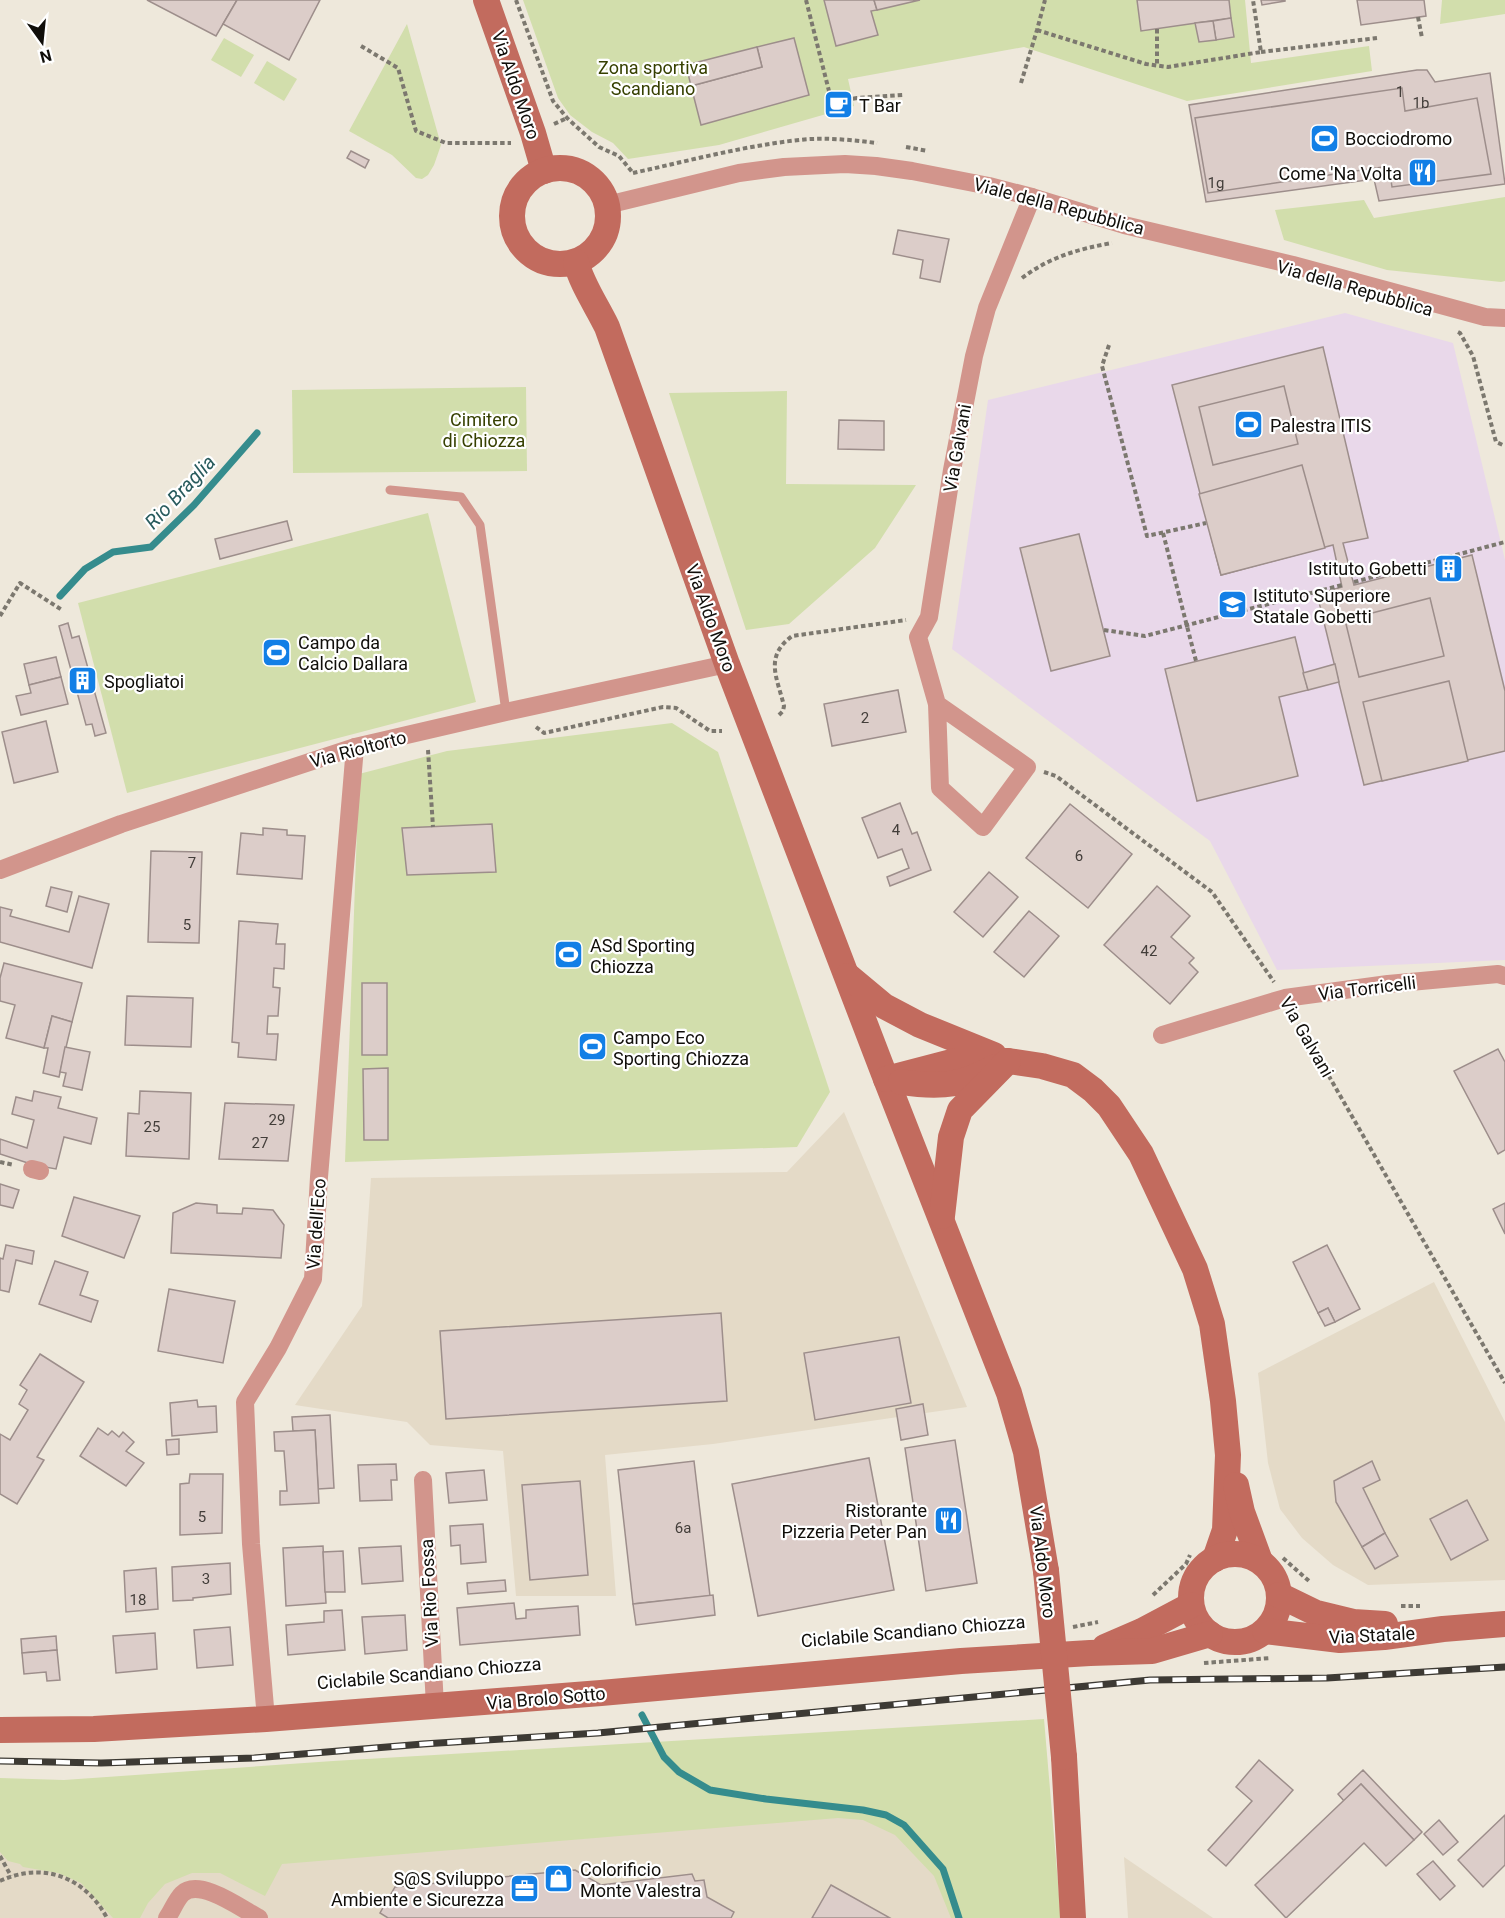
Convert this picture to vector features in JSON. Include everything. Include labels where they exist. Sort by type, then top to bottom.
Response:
[{"type":"main road","name":"Via Aldo Moro","points":[[486,0],[544,171]]},
{"type":"main road","points":[[566,169],[588,177],[596,184],[607,205],[608,225],[600,244],[585,258],[576,262],[548,263],[536,258],[525,249],[515,232],[512,212],[515,199],[522,187],[544,171],[566,169]]},
{"type":"main road","name":"Via Aldo Moro","points":[[576,262],[579,274],[607,327],[727,664],[1009,1394],[1026,1452],[1046,1571],[1064,1756],[1073,1918]]},
{"type":"main road","name":"Via Aldo Moro","points":[[846,975],[884,1006],[920,1025],[1008,1061],[1042,1066],[1073,1075],[1109,1106],[1141,1154],[1195,1269],[1212,1324],[1228,1455],[1225,1530],[1203,1556]]},
{"type":"main road","name":"Via Aldo Moro","points":[[942,1222],[951,1137],[960,1110],[1008,1061]]},
{"type":"main road","points":[[886,1079],[916,1084],[967,1080],[1008,1061]]},
{"type":"main road","name":"Via Aldo Moro","points":[[1228,1455],[1242,1512],[1272,1560]]},
{"type":"main road","points":[[1210,1634],[1198,1621],[1191,1605],[1194,1583],[1206,1565],[1203,1556],[1238,1554],[1272,1560],[1280,1595],[1278,1608],[1265,1631]]},
{"type":"main road","name":"Via Statale","points":[[1280,1595],[1324,1602],[1353,1622],[1443,1629]]},
{"type":"main road","name":"Via Brolo Sotto","points":[[1090,1653],[1156,1624],[1191,1605]]},
{"type":"main road","name":"Via Statale","points":[[1210,1634],[1220,1640],[1232,1642],[1244,1642],[1265,1631],[1340,1640],[1505,1624]]},
{"type":"main road","name":"Via Brolo Sotto","points":[[0,1730],[94,1729],[266,1719],[961,1661],[1152,1651],[1210,1634]]},
{"type":"street","name":"Viale della Repubblica","points":[[607,205],[739,173],[784,167],[845,164],[912,171],[989,186],[1124,225],[1293,265],[1485,317],[1505,318]]},
{"type":"street","name":"Via Galvani","points":[[1027,767],[983,827],[940,788],[938,704],[918,637],[929,617],[952,470],[974,356],[987,308],[1032,197]]},
{"type":"street","name":"Via Rioltorto","points":[[0,870],[121,824],[355,747],[727,664]]},
{"type":"street","points":[[938,704],[1027,767]]},
{"type":"street","name":"Via dell'Eco","points":[[266,1719],[251,1544],[245,1402],[278,1348],[313,1279],[320,1166],[355,747]]},
{"type":"street","name":"Via Torricelli","points":[[1162,1035],[1281,992],[1498,974],[1505,976]]},
{"type":"street","name":"Via Rio Fossa","points":[[423,1480],[435,1706]]},
{"type":"street","points":[[167,1918],[183,1893],[194,1888],[207,1890],[259,1918]]},
{"type":"lane","points":[[390,490],[461,496],[480,525],[507,712]]},
{"type":"path","points":[[516,0],[553,101],[567,118],[599,147],[619,156],[633,173],[633,198]]},
{"type":"path","points":[[806,0],[832,104],[857,99],[903,95]]},
{"type":"path","points":[[1021,83],[1045,0]]},
{"type":"path","points":[[1253,0],[1261,52]]},
{"type":"path","points":[[1418,17],[1422,38]]},
{"type":"path","points":[[1157,29],[1157,66]]},
{"type":"path","points":[[1037,30],[1146,64],[1168,67],[1261,52],[1377,38]]},
{"type":"path","points":[[361,46],[398,68],[416,131],[446,143],[510,144],[567,118]]},
{"type":"path","points":[[1015,285],[1040,265],[1064,254],[1121,241]]},
{"type":"path","name":"Via della Repubblica","points":[[1450,330],[1460,333],[1473,356],[1496,442],[1505,446]]},
{"type":"path","points":[[1109,345],[1102,366],[1147,536],[1206,522]]},
{"type":"path","points":[[1163,533],[1196,661]]},
{"type":"path","points":[[1354,582],[1505,542]]},
{"type":"path","points":[[0,616],[20,583],[62,610]]},
{"type":"path","points":[[1104,630],[1145,636],[1342,585]]},
{"type":"path","points":[[779,715],[784,706],[774,663],[776,654],[783,643],[792,636],[909,620]]},
{"type":"path","points":[[544,733],[663,707],[676,708],[710,731],[722,731]]},
{"type":"path","points":[[427,747],[433,826]]},
{"type":"path","name":"Via Galvani","points":[[1027,767],[1056,776],[1212,892],[1281,992],[1505,1383]]},
{"type":"path","points":[[1156,1624],[1143,1601],[1156,1594],[1186,1564],[1203,1556]]},
{"type":"path","points":[[1272,1560],[1309,1581],[1324,1602]]},
{"type":"path","points":[[1394,1607],[1426,1605]]},
{"type":"path","points":[[1062,1629],[1106,1619]]},
{"type":"path","points":[[1195,1664],[1276,1657]]},
{"type":"path","points":[[0,1856],[11,1876]]},
{"type":"path","points":[[0,1881],[11,1876],[58,1874],[81,1885],[99,1903],[107,1918]]},
{"type":"shaded area","name":"Istituto Superiore Statale Gobetti","points":[[1345,313],[1453,343],[1505,560],[1505,960],[1277,970],[1210,841],[952,649],[988,400]]},
{"type":"shaded area","points":[[844,1112],[967,1407],[713,1444],[605,1455],[616,1596],[516,1596],[503,1451],[430,1445],[407,1422],[295,1405],[362,1306],[371,1178],[787,1172]]},
{"type":"shaded area","points":[[1434,1282],[1505,1422],[1505,1580],[1368,1585],[1333,1565],[1302,1538],[1280,1509],[1268,1463],[1258,1373]]},
{"type":"shaded area","points":[[987,1746],[1009,1918],[0,1918],[0,1843]]},
{"type":"shaded area","points":[[1124,1857],[1213,1918],[1128,1918]]},
{"type":"green space","name":"Zona sportiva Scandiano","points":[[523,0],[1245,0],[1251,63],[1369,46],[1372,71],[1187,101],[1024,47],[848,79],[854,106],[719,145],[628,159],[613,143],[592,132],[570,115],[558,98]]},
{"type":"green space","points":[[1442,0],[1505,0],[1505,14],[1440,24]]},
{"type":"green space","points":[[407,24],[441,145],[434,165],[428,175],[422,179],[416,178],[392,155],[349,131]]},
{"type":"green space","points":[[224,38],[254,55],[241,77],[211,60]]},
{"type":"green space","points":[[267,61],[297,79],[284,101],[254,83]]},
{"type":"green space","points":[[1505,197],[1505,281],[1501,282],[1387,270],[1284,240],[1275,210],[1364,200],[1374,218]]},
{"type":"green space","name":"Cimitero di Chiozza","points":[[526,387],[527,471],[293,473],[292,390]]},
{"type":"green space","points":[[787,391],[786,484],[916,485],[875,548],[789,624],[746,630],[669,393]]},
{"type":"green space","name":"Campo da Calcio Dallara","points":[[428,513],[476,702],[127,793],[78,603]]},
{"type":"green space","name":"ASd Sporting Chiozza","points":[[672,723],[718,752],[830,1092],[797,1147],[345,1162],[359,774],[447,751]]},
{"type":"green space","points":[[1044,1719],[1061,1918],[951,1918],[934,1876],[895,1835],[863,1820],[838,1818],[282,1864],[265,1896],[220,1873],[192,1873],[165,1884],[148,1903],[140,1918],[113,1918],[81,1883],[58,1873],[23,1867],[8,1861],[0,1852],[0,1778],[64,1780],[333,1761]]},
{"type":"building","points":[[147,0],[237,0],[216,36]]},
{"type":"building","points":[[237,0],[320,0],[289,60],[223,24]]},
{"type":"building","points":[[824,0],[874,0],[877,10],[871,11],[878,35],[836,46]]},
{"type":"building","points":[[874,0],[920,0],[877,10]]},
{"type":"building","points":[[1137,0],[1229,0],[1231,18],[1141,31]]},
{"type":"building","points":[[1261,0],[1285,0],[1285,1],[1262,5]]},
{"type":"building","points":[[1357,0],[1424,0],[1426,16],[1361,25]]},
{"type":"building","points":[[1231,18],[1234,37],[1216,40],[1213,21]]},
{"type":"building","points":[[1213,21],[1216,40],[1199,42],[1195,23]]},
{"type":"building","points":[[794,38],[809,95],[701,125],[691,86],[762,67],[757,47]]},
{"type":"building","points":[[757,47],[762,67],[691,86],[686,65]]},
{"type":"building","points":[[1427,70],[1435,82],[1490,73],[1505,184],[1379,201],[1374,179],[1206,202],[1189,105]]},
{"type":"building","points":[[1402,88],[1405,111],[1477,98],[1491,174],[1392,187],[1389,166],[1208,193],[1195,118]]},
{"type":"building","points":[[351,151],[369,160],[365,168],[347,158]]},
{"type":"building","points":[[898,230],[949,239],[940,282],[920,278],[923,260],[893,254]]},
{"type":"building","name":"Istituto Gobetti","points":[[1323,347],[1368,538],[1343,543],[1354,585],[1472,555],[1505,691],[1505,751],[1364,785],[1317,594],[1342,587],[1333,545],[1221,575],[1172,385]]},
{"type":"building","name":"Palestra ITIS","points":[[1284,386],[1298,444],[1213,465],[1199,407]]},
{"type":"building","points":[[839,420],[884,421],[884,450],[838,449]]},
{"type":"building","points":[[1302,465],[1325,548],[1221,575],[1199,494]]},
{"type":"building","points":[[287,521],[292,540],[220,559],[215,539]]},
{"type":"building","points":[[1079,534],[1110,656],[1051,671],[1020,548]]},
{"type":"building","points":[[1430,598],[1444,656],[1359,677],[1345,620]]},
{"type":"building","name":"Spogliatoi","points":[[68,623],[72,638],[79,636],[106,733],[95,736],[92,724],[86,725],[59,626]]},
{"type":"building","points":[[1295,637],[1308,690],[1279,697],[1298,776],[1197,801],[1165,669]]},
{"type":"building","points":[[56,657],[61,677],[29,685],[24,664]]},
{"type":"building","points":[[1335,664],[1339,682],[1308,690],[1303,673]]},
{"type":"building","points":[[61,677],[68,704],[21,715],[16,696],[31,693],[29,685]]},
{"type":"building","points":[[1449,681],[1468,761],[1382,781],[1363,702]]},
{"type":"building","points":[[898,690],[906,732],[832,746],[824,704]]},
{"type":"building","points":[[46,721],[58,772],[14,783],[2,732]]},
{"type":"building","points":[[900,803],[912,834],[917,832],[931,870],[890,886],[887,877],[909,868],[902,849],[878,858],[862,818]]},
{"type":"building","points":[[1070,804],[1132,854],[1088,908],[1026,858]]},
{"type":"building","points":[[492,824],[496,872],[407,875],[402,828]]},
{"type":"building","points":[[263,828],[287,830],[287,835],[305,836],[302,879],[237,874],[241,833],[263,835]]},
{"type":"building","points":[[151,851],[202,852],[199,943],[148,942]]},
{"type":"building","points":[[989,872],[1018,897],[983,937],[954,912]]},
{"type":"building","points":[[1157,886],[1190,916],[1171,937],[1194,958],[1189,963],[1198,972],[1170,1004],[1104,945]]},
{"type":"building","points":[[51,887],[72,892],[67,912],[46,906]]},
{"type":"building","points":[[79,896],[109,904],[92,968],[0,942],[0,907],[12,910],[10,916],[69,932]]},
{"type":"building","points":[[1029,911],[1059,936],[1024,977],[994,952]]},
{"type":"building","points":[[239,921],[278,924],[276,944],[285,944],[284,969],[274,968],[273,987],[280,988],[278,1016],[268,1016],[267,1034],[278,1034],[276,1060],[238,1057],[239,1043],[232,1042]]},
{"type":"building","points":[[4,963],[82,983],[72,1022],[52,1016],[44,1048],[6,1038],[15,1005],[0,1001],[0,978]]},
{"type":"building","points":[[362,983],[387,983],[387,1055],[362,1055]]},
{"type":"building","points":[[127,996],[193,998],[191,1047],[125,1045]]},
{"type":"building","points":[[52,1016],[72,1022],[59,1077],[43,1073],[48,1048],[44,1048]]},
{"type":"building","points":[[65,1047],[90,1052],[82,1090],[63,1086],[66,1073],[60,1072]]},
{"type":"building","points":[[1498,1049],[1505,1062],[1505,1150],[1498,1154],[1454,1071]]},
{"type":"building","points":[[388,1068],[388,1140],[364,1140],[363,1069]]},
{"type":"building","points":[[34,1091],[61,1097],[58,1108],[97,1118],[91,1144],[64,1137],[56,1169],[34,1165],[0,1154],[0,1139],[27,1148],[34,1120],[12,1114],[16,1097],[32,1101]]},
{"type":"building","points":[[140,1091],[191,1093],[189,1159],[126,1156],[128,1113],[139,1114]]},
{"type":"building","points":[[225,1103],[294,1105],[288,1161],[219,1159]]},
{"type":"building","points":[[0,1184],[19,1190],[13,1208],[0,1205]]},
{"type":"building","points":[[74,1197],[140,1216],[124,1258],[62,1236]]},
{"type":"building","points":[[196,1203],[217,1205],[217,1213],[242,1214],[243,1208],[273,1210],[284,1225],[281,1258],[171,1253],[173,1213]]},
{"type":"building","points":[[1505,1203],[1505,1234],[1493,1209]]},
{"type":"building","points":[[6,1245],[34,1251],[32,1264],[16,1260],[9,1292],[0,1290],[0,1258],[3,1259]]},
{"type":"building","points":[[1327,1245],[1360,1309],[1335,1322],[1328,1308],[1318,1313],[1293,1262]]},
{"type":"building","points":[[55,1261],[88,1272],[80,1295],[98,1301],[91,1322],[39,1304]]},
{"type":"building","points":[[169,1289],[235,1301],[223,1363],[158,1351]]},
{"type":"building","points":[[1328,1308],[1335,1322],[1325,1326],[1318,1313]]},
{"type":"building","points":[[721,1313],[727,1401],[446,1419],[440,1331]]},
{"type":"building","points":[[899,1337],[911,1403],[815,1420],[804,1353]]},
{"type":"building","points":[[40,1354],[84,1382],[37,1457],[44,1460],[17,1504],[0,1494],[0,1434],[10,1440],[28,1410],[19,1404],[27,1390],[20,1385]]},
{"type":"building","points":[[197,1400],[198,1407],[216,1406],[217,1432],[172,1436],[170,1403]]},
{"type":"building","points":[[923,1404],[928,1435],[901,1440],[896,1409]]},
{"type":"building","points":[[330,1415],[334,1488],[318,1489],[315,1430],[293,1431],[292,1417]]},
{"type":"building","points":[[98,1428],[108,1435],[112,1431],[119,1437],[123,1432],[134,1442],[126,1451],[144,1463],[126,1486],[80,1456]]},
{"type":"building","points":[[315,1430],[319,1503],[280,1505],[280,1491],[287,1491],[284,1451],[275,1451],[274,1432]]},
{"type":"building","points":[[179,1439],[179,1454],[167,1455],[166,1440]]},
{"type":"building","points":[[955,1440],[977,1583],[926,1591],[905,1448]]},
{"type":"building","points":[[869,1458],[894,1590],[758,1616],[732,1484]]},
{"type":"building","points":[[694,1461],[710,1596],[633,1604],[618,1470]]},
{"type":"building","points":[[1372,1461],[1380,1480],[1363,1488],[1385,1533],[1362,1547],[1336,1502],[1334,1481]]},
{"type":"building","points":[[396,1464],[397,1480],[391,1480],[392,1500],[360,1501],[358,1465]]},
{"type":"building","points":[[484,1470],[487,1500],[449,1503],[446,1473]]},
{"type":"building","points":[[190,1474],[223,1474],[222,1533],[180,1535],[180,1484],[189,1483]]},
{"type":"building","points":[[580,1481],[588,1575],[530,1580],[522,1485]]},
{"type":"building","points":[[1467,1500],[1488,1540],[1451,1560],[1430,1519]]},
{"type":"building","points":[[483,1524],[486,1562],[461,1564],[460,1545],[451,1546],[450,1526]]},
{"type":"building","points":[[1385,1533],[1398,1556],[1375,1569],[1362,1547]]},
{"type":"building","points":[[323,1546],[326,1603],[286,1606],[283,1548]]},
{"type":"building","points":[[401,1546],[403,1581],[362,1584],[359,1548]]},
{"type":"building","points":[[343,1551],[345,1592],[325,1592],[323,1552]]},
{"type":"building","points":[[230,1563],[231,1594],[173,1601],[172,1567]]},
{"type":"building","points":[[156,1568],[158,1609],[126,1612],[124,1571]]},
{"type":"building","points":[[505,1580],[506,1591],[468,1594],[467,1583]]},
{"type":"building","points":[[713,1595],[715,1615],[636,1625],[633,1604]]},
{"type":"building","points":[[514,1603],[516,1619],[526,1618],[526,1610],[578,1606],[580,1635],[460,1645],[457,1608]]},
{"type":"building","points":[[342,1610],[345,1650],[288,1655],[286,1625],[324,1622],[324,1611]]},
{"type":"building","points":[[405,1615],[407,1650],[365,1654],[362,1617]]},
{"type":"building","points":[[230,1627],[233,1665],[197,1668],[194,1630]]},
{"type":"building","points":[[155,1633],[157,1669],[116,1673],[113,1636]]},
{"type":"building","points":[[56,1636],[57,1650],[22,1653],[21,1639]]},
{"type":"building","points":[[57,1650],[60,1680],[47,1681],[46,1672],[24,1674],[22,1653]]},
{"type":"building","points":[[1259,1760],[1293,1790],[1226,1866],[1208,1850],[1252,1801],[1236,1787]]},
{"type":"building","points":[[1363,1770],[1422,1832],[1414,1840],[1361,1784],[1344,1801],[1338,1794]]},
{"type":"building","points":[[1361,1784],[1414,1840],[1386,1866],[1364,1843],[1286,1918],[1255,1885]]},
{"type":"building","points":[[1505,1815],[1505,1865],[1483,1887],[1458,1860]]},
{"type":"building","points":[[1439,1820],[1458,1842],[1443,1855],[1424,1834]]},
{"type":"building","points":[[1433,1861],[1455,1886],[1440,1900],[1417,1874]]},
{"type":"building","points":[[575,1870],[601,1885],[692,1874],[695,1881],[704,1880],[707,1897],[734,1912],[731,1918],[388,1918],[380,1913],[395,1887]]},
{"type":"building","points":[[831,1885],[890,1918],[812,1918]]},
{"type":"waterway","name":"Rio Braglia","points":[[60,596],[85,569],[113,552],[151,547],[194,505],[257,433]]},
{"type":"waterway","points":[[642,1715],[664,1757],[679,1772],[710,1790],[863,1810],[886,1815],[904,1825],[943,1869],[959,1918]]},
{"type":"railway","points":[[0,1761],[101,1763],[254,1758],[598,1733],[1150,1680],[1327,1678],[1505,1667]]},
{"type":"place","name":"T Bar","points":[[838,105]]},
{"type":"place","name":"Bocciodromo","points":[[1324,138]]},
{"type":"place","name":"Come 'Na Volta","points":[[1423,173]]},
{"type":"place","name":"Palestra ITIS","points":[[1249,425]]},
{"type":"place","name":"Istituto Gobetti","points":[[1448,568]]},
{"type":"place","name":"Istituto Superiore Statale Gobetti","points":[[1232,605]]},
{"type":"place","name":"Campo da Calcio Dallara","points":[[277,652]]},
{"type":"place","name":"Spogliatoi","points":[[83,681]]},
{"type":"place","name":"ASd Sporting Chiozza","points":[[569,955]]},
{"type":"place","name":"Campo Eco Sporting Chiozza","points":[[592,1047]]},
{"type":"place","name":"Ristorante Pizzeria Peter Pan","points":[[948,1520]]},
{"type":"place","name":"Colorificio Monte Valestra","points":[[559,1879]]},
{"type":"place","name":"S@S Sviluppo Ambiente e Sicurezza","points":[[525,1888]]}]
